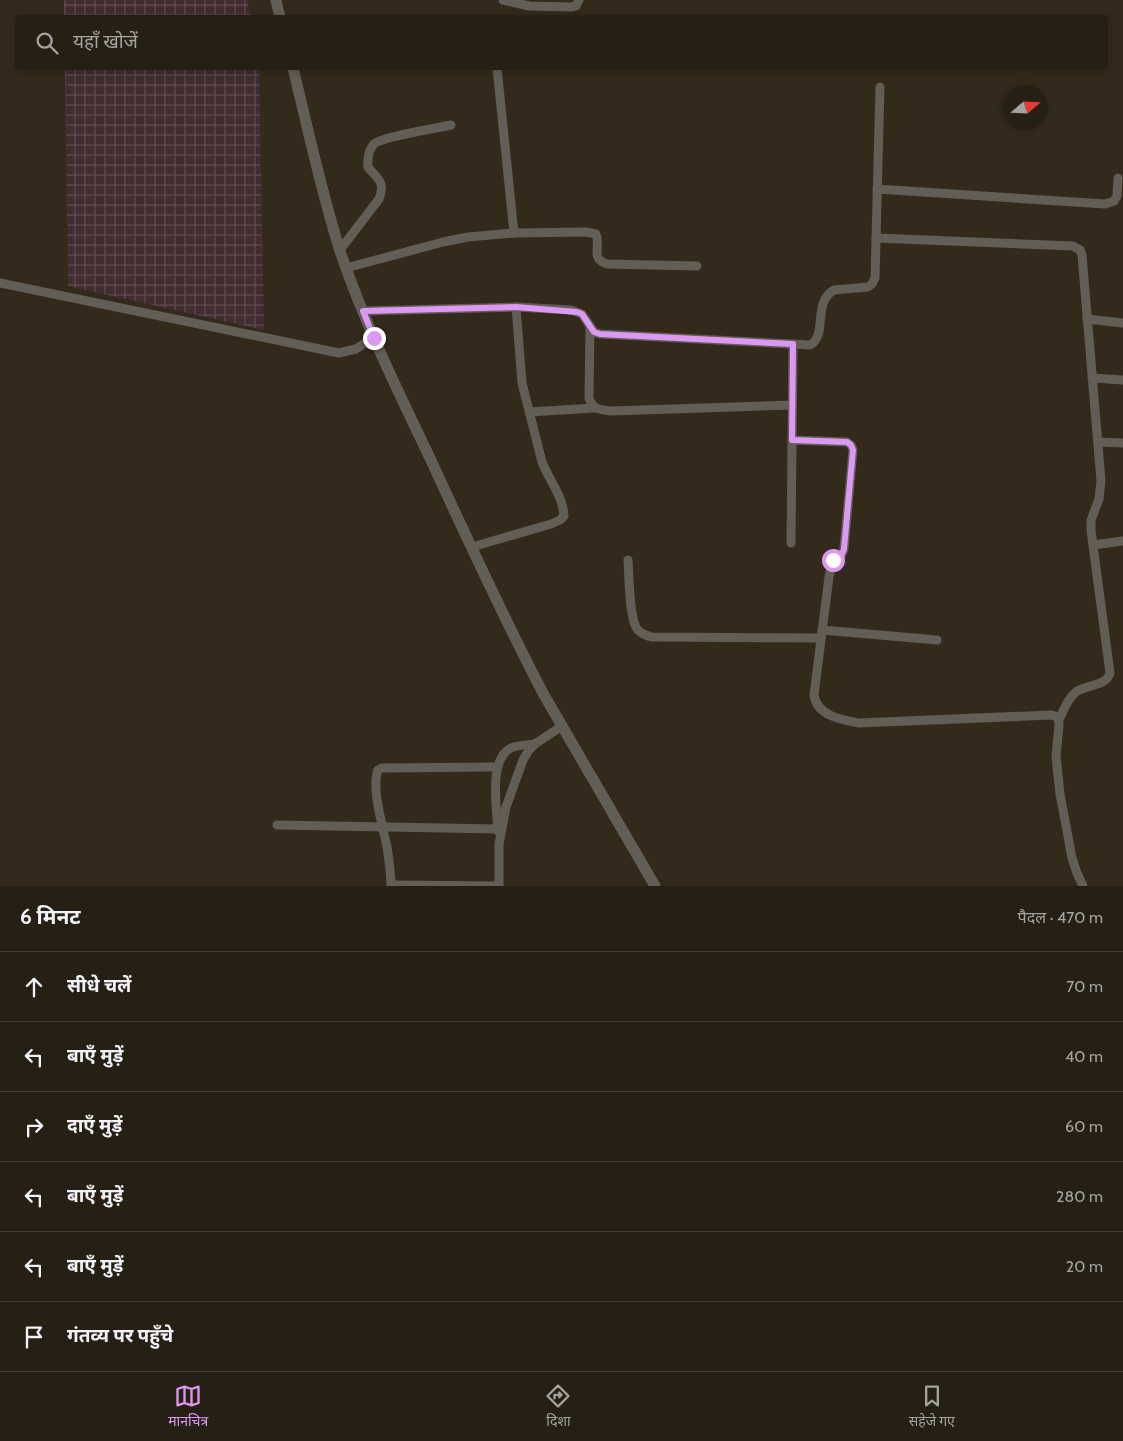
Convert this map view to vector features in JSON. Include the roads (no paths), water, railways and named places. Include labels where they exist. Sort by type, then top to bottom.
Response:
[{"type":"street","points":[[276,0],[279,15]]},
{"type":"street","points":[[503,0],[529,6],[572,7],[576,6],[580,0]]},
{"type":"street","points":[[293,70],[340,250],[374,338],[528,665],[655,886]]},
{"type":"street","points":[[497,70],[514,233]]},
{"type":"street","points":[[363,311],[516,307],[577,312],[582,314],[594,332],[611,335],[810,345],[818,336],[823,302],[829,293],[834,290],[863,288],[872,284],[874,278],[880,87]]},
{"type":"street","points":[[340,250],[381,193],[380,181],[368,167],[369,153],[374,144],[385,139],[451,125]]},
{"type":"street","points":[[877,189],[1105,204],[1114,201],[1118,196],[1118,178]]},
{"type":"street","points":[[346,268],[455,239],[514,233],[592,232],[598,238],[598,259],[600,262],[607,264],[697,266]]},
{"type":"street","points":[[876,238],[1063,246],[1077,248],[1082,255],[1101,490],[1090,520],[1109,677],[1106,680],[1081,689],[1070,697],[1059,720],[1056,756],[1060,794],[1072,858],[1084,886]]},
{"type":"street","points":[[0,283],[339,353],[356,350],[374,338]]},
{"type":"street","points":[[472,547],[551,524],[564,516],[561,500],[542,462],[522,383],[516,307]]},
{"type":"street","points":[[1087,320],[1123,323]]},
{"type":"street","points":[[590,326],[589,398],[590,404],[594,408]]},
{"type":"street","points":[[791,543],[793,344]]},
{"type":"street","points":[[1092,378],[1123,380]]},
{"type":"street","points":[[529,412],[594,408],[610,411],[792,406]]},
{"type":"street","points":[[792,440],[847,442],[853,450],[844,549],[842,554],[833,560],[830,566],[814,695],[817,706],[832,717],[844,721],[870,723],[1051,715],[1056,716],[1059,720]]},
{"type":"street","points":[[1098,442],[1123,443]]},
{"type":"street","points":[[1093,545],[1123,542]]},
{"type":"street","points":[[628,560],[634,624],[638,630],[652,637],[822,634],[937,640]]},
{"type":"street","points":[[499,844],[506,807],[523,760],[535,744],[562,726]]},
{"type":"street","points":[[497,767],[382,768],[378,770],[377,794],[389,861],[391,886],[499,886],[497,767],[505,752],[510,749],[535,744]]},
{"type":"street","points":[[277,825],[498,829]]}]
